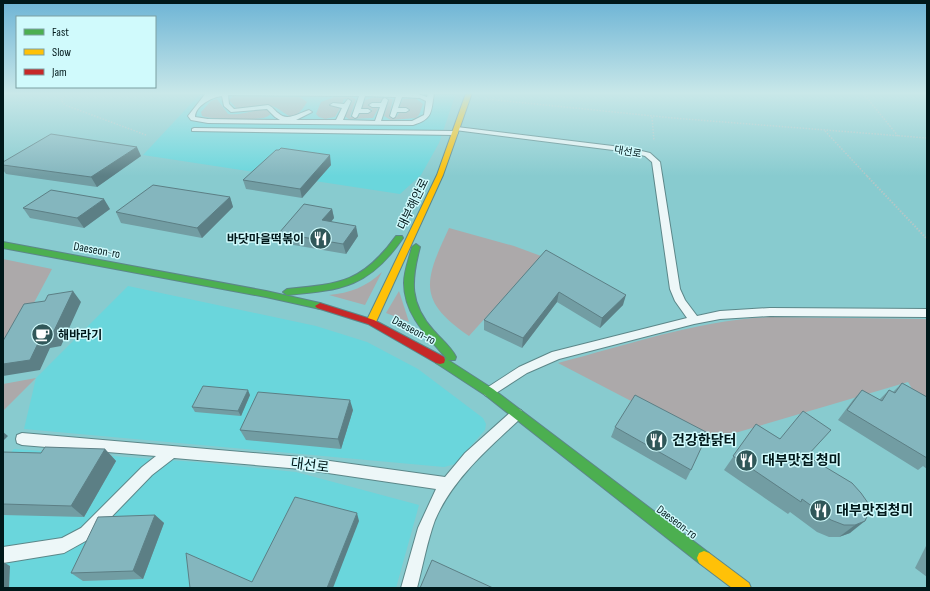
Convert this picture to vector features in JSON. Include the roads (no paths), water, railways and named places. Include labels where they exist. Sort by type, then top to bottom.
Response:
[{"type":"street","name":"대부해안로","points":[[371,322],[444,166],[460,121]]},
{"type":"street","points":[[444,166],[448,177],[411,261],[408,288],[410,300],[419,321],[445,350],[461,372]]},
{"type":"street","points":[[409,218],[420,198],[435,185]]},
{"type":"street","points":[[266,294],[334,287],[360,278],[375,269],[384,259],[395,245],[404,229]]},
{"type":"street","name":"Daeseon-ro","points":[[3,245],[266,294],[340,312],[371,322],[429,352],[461,372],[744,588]]},
{"type":"lane","points":[[205,121],[377,123],[413,123],[419,121]]},
{"type":"lane","points":[[428,121],[430,123],[429,133]]},
{"type":"lane","name":"대선로","points":[[194,130],[429,133],[456,131],[628,150],[648,155],[656,162],[675,289],[680,301],[694,320]]},
{"type":"lane","points":[[489,392],[523,370],[556,356],[694,320],[728,314],[770,312],[927,313]]},
{"type":"lane","points":[[409,588],[432,510],[447,484],[468,458],[517,414]]},
{"type":"lane","name":"대선로","points":[[22,439],[301,463],[447,484]]},
{"type":"lane","points":[[3,554],[64,545],[86,533],[147,471],[173,452]]},
{"type":"place","name":"바닷마을떡볶이","points":[[320,239]]},
{"type":"place","name":"해바라기","points":[[42,335]]},
{"type":"place","name":"건강한닭터","points":[[656,440]]},
{"type":"place","name":"대부맛집 청미","points":[[747,460]]},
{"type":"place","name":"대부맛집청미","points":[[820,510]]}]
